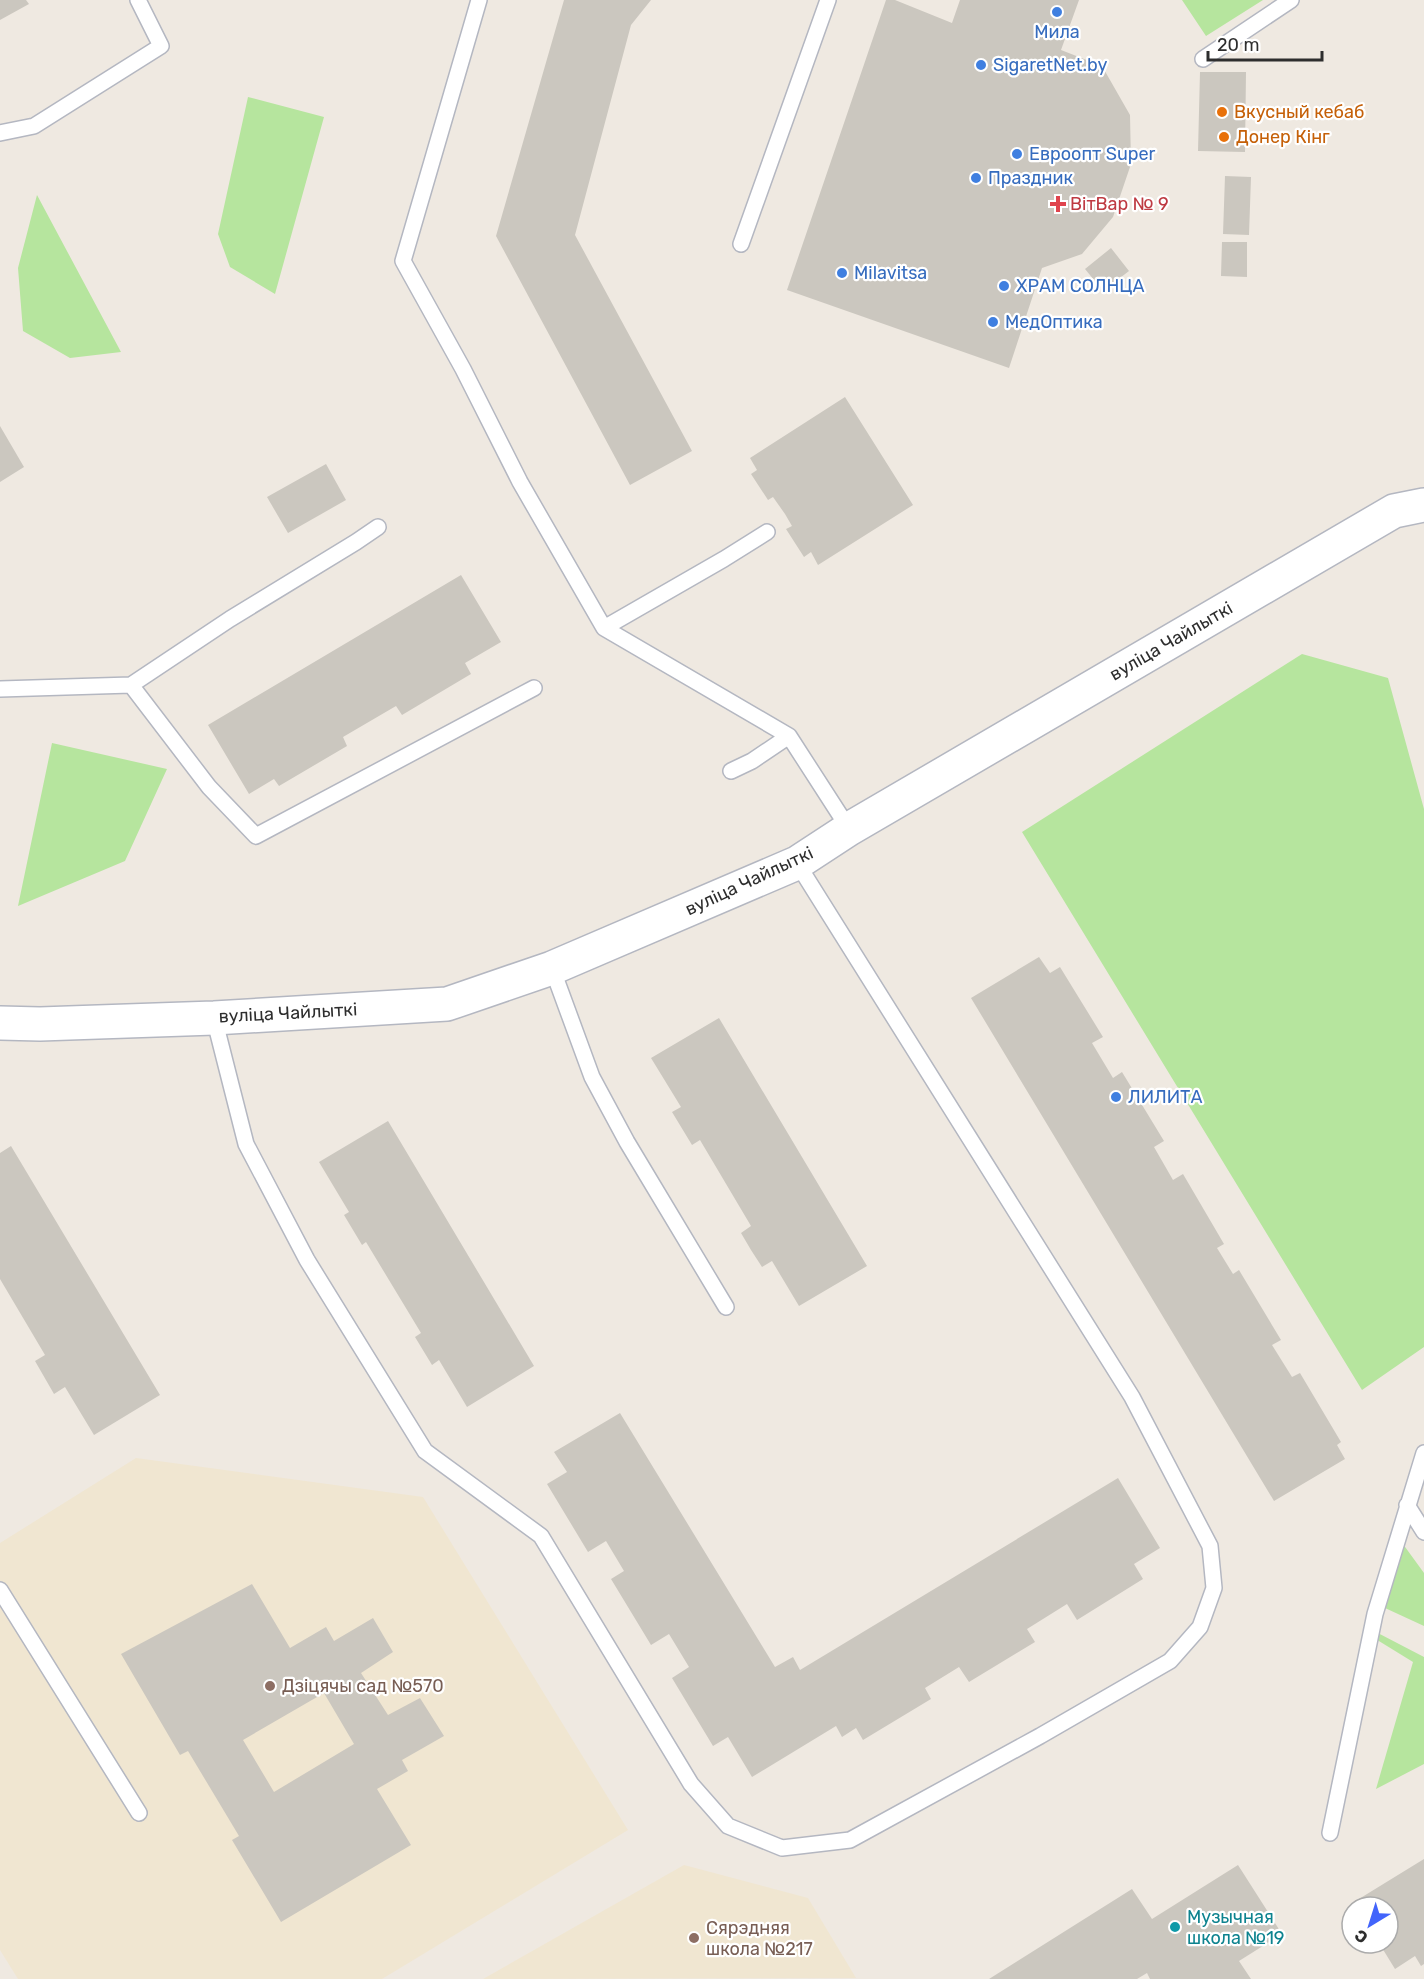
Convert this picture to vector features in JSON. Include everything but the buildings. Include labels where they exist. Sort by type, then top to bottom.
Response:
[{"type":"street","name":"вуліца Чайлыткі","points":[[0,1023],[40,1024],[214,1018],[447,1004],[552,968],[797,862],[849,829],[1394,511],[1424,505]]},
{"type":"lane","points":[[0,133],[34,126],[161,46],[138,0]]},
{"type":"lane","points":[[479,0],[403,261],[463,369],[520,482],[604,628],[789,736],[849,829]]},
{"type":"lane","points":[[741,244],[828,0]]},
{"type":"lane","points":[[1203,59],[1291,0]]},
{"type":"lane","points":[[0,689],[131,685],[230,619],[378,527]]},
{"type":"lane","points":[[604,628],[767,532]]},
{"type":"lane","points":[[131,685],[208,787],[256,836],[534,688]]},
{"type":"lane","points":[[731,771],[752,761],[789,736]]},
{"type":"lane","points":[[214,1018],[246,1144],[308,1260],[425,1452],[542,1536],[691,1784],[728,1826],[782,1848],[850,1840],[1040,1736],[1170,1661],[1200,1627],[1214,1588],[1209,1546],[1132,1397],[797,862]]},
{"type":"lane","points":[[552,968],[592,1077],[627,1142],[726,1307]]},
{"type":"lane","points":[[1330,1833],[1375,1614],[1424,1453]]},
{"type":"lane","points":[[1407,1505],[1424,1532]]},
{"type":"lane","points":[[0,1590],[139,1813]]},
{"type":"shaded area","name":"Дзіцячы сад №570","points":[[136,1458],[423,1497],[628,1830],[382,1979],[18,1979],[0,1950],[0,1543]]},
{"type":"shaded area","name":"Сярэдняя школа №217","points":[[684,1865],[808,1898],[856,1978],[483,1979]]},
{"type":"green space","points":[[1182,0],[1263,0],[1206,36]]},
{"type":"green space","points":[[248,97],[324,117],[275,294],[230,267],[218,234]]},
{"type":"green space","points":[[37,195],[121,352],[70,358],[23,331],[18,268]]},
{"type":"green space","points":[[1302,654],[1388,678],[1424,809],[1424,1347],[1362,1390],[1022,832]]},
{"type":"green space","points":[[52,743],[167,769],[125,861],[18,906]]},
{"type":"green space","points":[[1400,1540],[1424,1573],[1424,1626],[1385,1608]]},
{"type":"green space","points":[[1374,1631],[1424,1657],[1424,1764],[1376,1789],[1413,1662],[1374,1638]]},
{"type":"place","name":"Мила","points":[[1057,12]]},
{"type":"place","name":"SigaretNet.by","points":[[981,65]]},
{"type":"place","name":"Вкусный кебаб","points":[[1222,112]]},
{"type":"place","name":"Донер Кінг","points":[[1224,137]]},
{"type":"place","name":"Евроопт Super","points":[[1017,154]]},
{"type":"place","name":"Праздник","points":[[976,178]]},
{"type":"place","name":"ВітВар № 9","points":[[1058,204]]},
{"type":"place","name":"Milavitsa","points":[[842,273]]},
{"type":"place","name":"ХРАМ СОЛНЦА","points":[[1004,286]]},
{"type":"place","name":"МедОптика","points":[[993,322]]},
{"type":"place","name":"ЛИЛИТА","points":[[1116,1097]]},
{"type":"place","name":"Дзіцячы сад №570","points":[[270,1686]]},
{"type":"place","name":"Музычная школа №19","points":[[1175,1927]]},
{"type":"place","name":"Сярэдняя школа №217","points":[[694,1938]]}]
